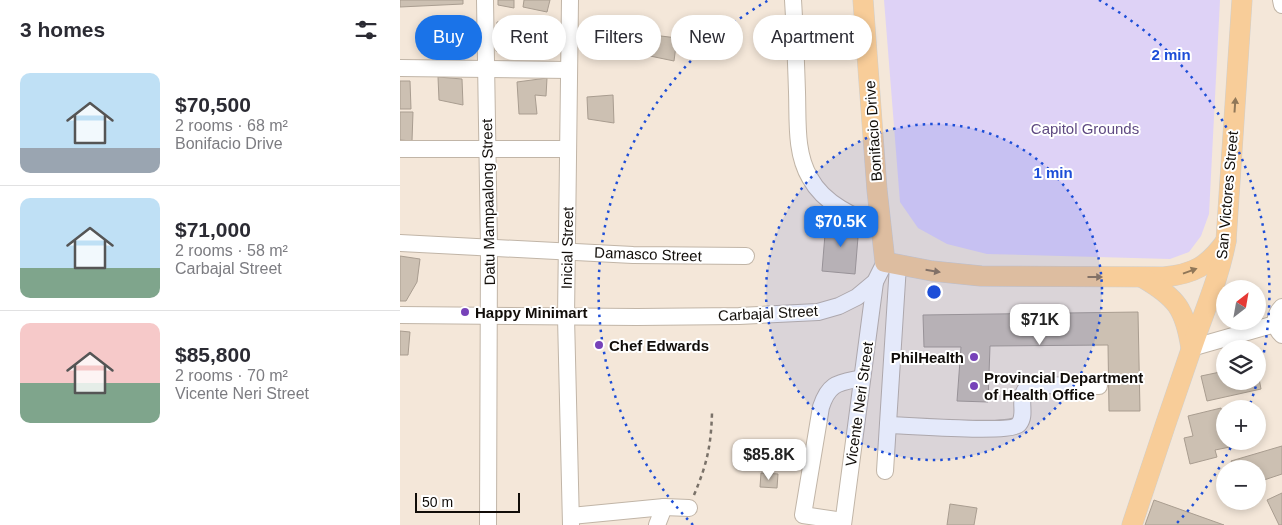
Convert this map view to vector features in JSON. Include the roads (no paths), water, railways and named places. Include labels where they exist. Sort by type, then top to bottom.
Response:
[{"type":"main road","name":"Bonifacio Drive","points":[[863,0],[881,227],[891,263]]},
{"type":"main road","name":"San Victores Street","points":[[1132,525],[1218,277],[1226,241],[1242,0]]},
{"type":"main road","points":[[891,263],[932,271],[981,276],[1143,278],[1191,272],[1210,260],[1226,241]]},
{"type":"main road","points":[[1143,278],[1171,296],[1179,307],[1185,318],[1192,348]]},
{"type":"street","name":"Datu Mampaalong Street","points":[[485,0],[490,247],[488,525]]},
{"type":"street","name":"Inicial Street","points":[[570,0],[566,317],[571,521]]},
{"type":"street","points":[[793,0],[799,139],[802,163],[810,180],[824,196],[846,212],[881,227]]},
{"type":"street","points":[[1281,0],[1282,5]]},
{"type":"street","points":[[400,68],[569,70]]},
{"type":"street","points":[[400,149],[568,150]]},
{"type":"street","name":"Damasco Street","points":[[400,242],[633,255],[746,256]]},
{"type":"street","points":[[884,471],[888,425],[891,263]]},
{"type":"street","name":"Carbajal Street","points":[[400,315],[566,317],[739,316],[818,312],[839,306],[857,297],[875,282],[891,263]]},
{"type":"street","name":"Vicente Neri Street","points":[[843,523],[875,282]]},
{"type":"street","points":[[1192,348],[1279,329],[1276,316],[1282,307]]},
{"type":"street","points":[[843,523],[804,515],[820,407],[824,395],[831,386],[862,378]]},
{"type":"street","points":[[888,425],[1011,428],[1018,425],[1021,421],[1023,392],[1030,385],[1099,386]]},
{"type":"street","points":[[571,521],[606,519],[664,507],[689,508]]},
{"type":"street","points":[[657,525],[664,507]]},
{"type":"place","name":"Happy Minimart","points":[[465,312]]},
{"type":"place","name":"Chef Edwards","points":[[599,345]]},
{"type":"place","name":"PhilHealth","points":[[974,357]]},
{"type":"place","name":"Provincial Department of Health Office","points":[[974,386]]},
{"type":"park label","name":"Capitol Grounds","points":[[1085,128]]}]
